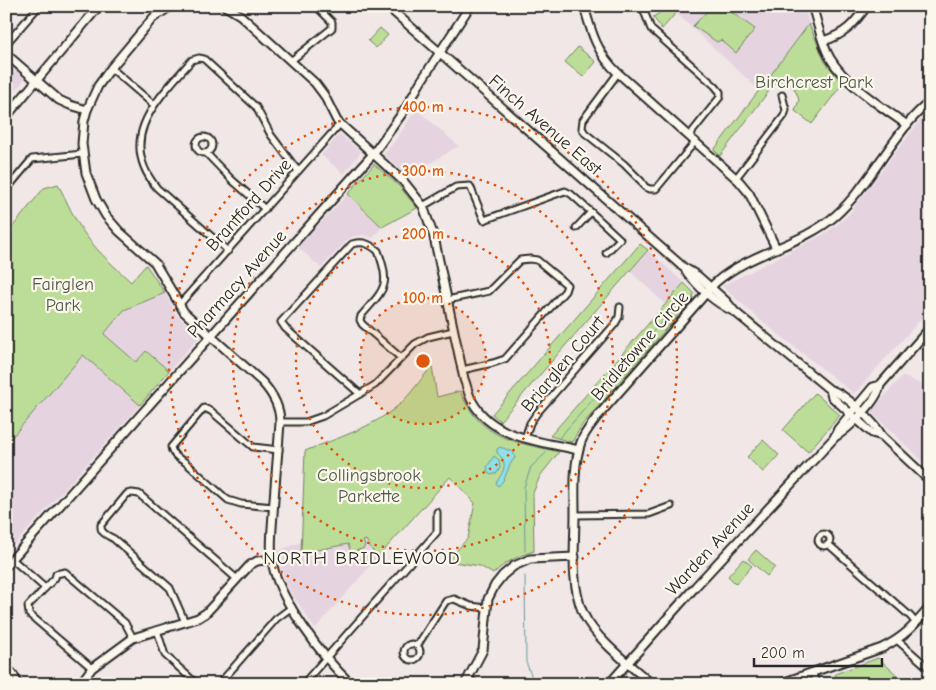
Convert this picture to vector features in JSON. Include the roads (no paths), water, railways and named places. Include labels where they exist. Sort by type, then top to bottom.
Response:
[{"type":"street","points":[[6,44],[38,6]]},
{"type":"street","points":[[6,117],[100,6]]},
{"type":"street","points":[[171,6],[153,18],[98,86],[87,110],[82,144],[88,182],[99,205],[119,231],[155,263],[179,305],[187,315],[262,382],[272,394],[278,406],[280,422],[272,559],[280,586],[292,607],[326,657],[351,684]]},
{"type":"street","points":[[225,6],[240,15],[292,60],[315,83],[340,124],[409,187],[422,206],[432,230],[462,370],[472,400],[485,418],[502,430],[525,438],[579,450]]},
{"type":"street","points":[[292,60],[332,28],[332,22],[316,6]]},
{"type":"street","name":"Finch Avenue East","points":[[387,6],[683,266],[725,308],[735,312],[830,390],[837,391],[856,413],[878,428],[882,436],[930,481]]},
{"type":"street","name":"Pharmacy Avenue","points":[[6,566],[373,154],[400,116],[470,6]]},
{"type":"street","points":[[584,6],[596,44],[606,60],[618,73],[736,178],[749,193],[776,248]]},
{"type":"street","points":[[642,6],[651,29],[720,92],[720,97],[689,136]]},
{"type":"street","points":[[812,6],[831,59],[844,76],[906,125]]},
{"type":"street","points":[[823,41],[839,36],[846,31],[867,6]]},
{"type":"street","points":[[6,54],[59,100],[87,110]]},
{"type":"street","points":[[228,251],[157,188],[148,176],[143,163],[140,145],[142,128],[154,104],[192,60],[204,59],[256,107],[271,136],[298,171]]},
{"type":"street","points":[[111,68],[154,104]]},
{"type":"street","points":[[618,73],[583,120],[582,128],[585,133],[628,167],[642,181],[645,187],[650,190],[656,189],[695,142]]},
{"type":"street","points":[[736,178],[784,116],[786,110],[782,95]]},
{"type":"street","name":"Bridletowne Circle","points":[[652,684],[602,638],[583,613],[577,588],[574,480],[582,440],[597,417],[708,290],[736,268],[817,228],[839,212],[906,125],[930,102]]},
{"type":"street","name":"Brantford Drive","points":[[179,305],[340,124]]},
{"type":"street","points":[[206,153],[264,209]]},
{"type":"street","points":[[6,190],[32,159],[83,154]]},
{"type":"street","points":[[422,206],[456,187],[470,186],[484,220],[565,191],[572,194],[620,239],[606,253]]},
{"type":"street","points":[[576,228],[591,212]]},
{"type":"street","points":[[360,394],[284,328],[281,322],[352,244],[359,242],[367,243],[378,251],[386,280],[382,292],[361,316],[360,320],[362,324],[401,358]]},
{"type":"street","points":[[447,300],[489,291],[520,260],[524,259],[537,260],[567,285],[565,291],[508,356],[493,364],[462,370]]},
{"type":"street","name":"Briarglen Court","points":[[525,438],[530,423],[537,412],[615,324],[619,318],[620,307]]},
{"type":"street","name":"Warden Avenue","points":[[609,684],[696,586],[835,437],[838,429],[856,413],[874,387],[880,386],[930,328]]},
{"type":"street","points":[[280,422],[306,422],[319,419],[375,385],[415,344],[428,337],[453,331]]},
{"type":"street","points":[[274,507],[241,504],[228,500],[185,462],[177,458],[172,452],[171,447],[204,408],[211,411],[253,447],[279,450]]},
{"type":"street","points":[[186,622],[170,588],[101,530],[101,525],[121,504],[127,494],[132,492],[139,494],[237,579]]},
{"type":"street","points":[[575,515],[649,514],[671,506]]},
{"type":"street","points":[[303,684],[437,532],[437,512]]},
{"type":"street","points":[[828,544],[916,623]]},
{"type":"street","points":[[477,684],[467,681],[483,650],[486,608],[495,585],[506,572],[518,564],[537,558],[575,557]]},
{"type":"street","points":[[12,559],[45,588]]},
{"type":"street","points":[[80,684],[92,668],[133,638],[198,618],[206,613],[253,563],[272,559]]},
{"type":"street","points":[[92,668],[29,614],[28,606],[56,574],[62,572],[68,574],[125,623],[133,638]]},
{"type":"street","points":[[417,646],[446,600],[454,599],[471,606],[486,608]]},
{"type":"street","points":[[218,684],[276,618],[292,607]]},
{"type":"street","points":[[779,684],[882,648],[897,640],[930,608]]},
{"type":"street","points":[[157,630],[165,655],[197,684]]},
{"type":"street","points":[[897,640],[930,669]]},
{"type":"street","points":[[6,666],[14,674],[19,684]]},
{"type":"street","points":[[812,672],[817,684]]},
{"type":"water","points":[[500,447],[513,452],[515,458],[498,486],[496,483],[504,467],[503,460],[497,453],[497,449]]},
{"type":"water","points":[[494,456],[499,460],[500,468],[497,473],[491,475],[486,471]]},
{"type":"waterway","points":[[559,438],[680,301]]},
{"type":"waterway","points":[[525,551],[524,487],[531,467],[546,453]]},
{"type":"waterway","points":[[525,576],[526,662],[531,675],[538,684]]},
{"type":"district","name":"NORTH BRIDLEWOOD","points":[[362,558]]},
{"type":"park label","name":"Birchcrest Park","points":[[814,82]]},
{"type":"park label","name":"Fairglen Park","points":[[63,294]]},
{"type":"park label","name":"Collingsbrook Parkette","points":[[369,485]]}]
